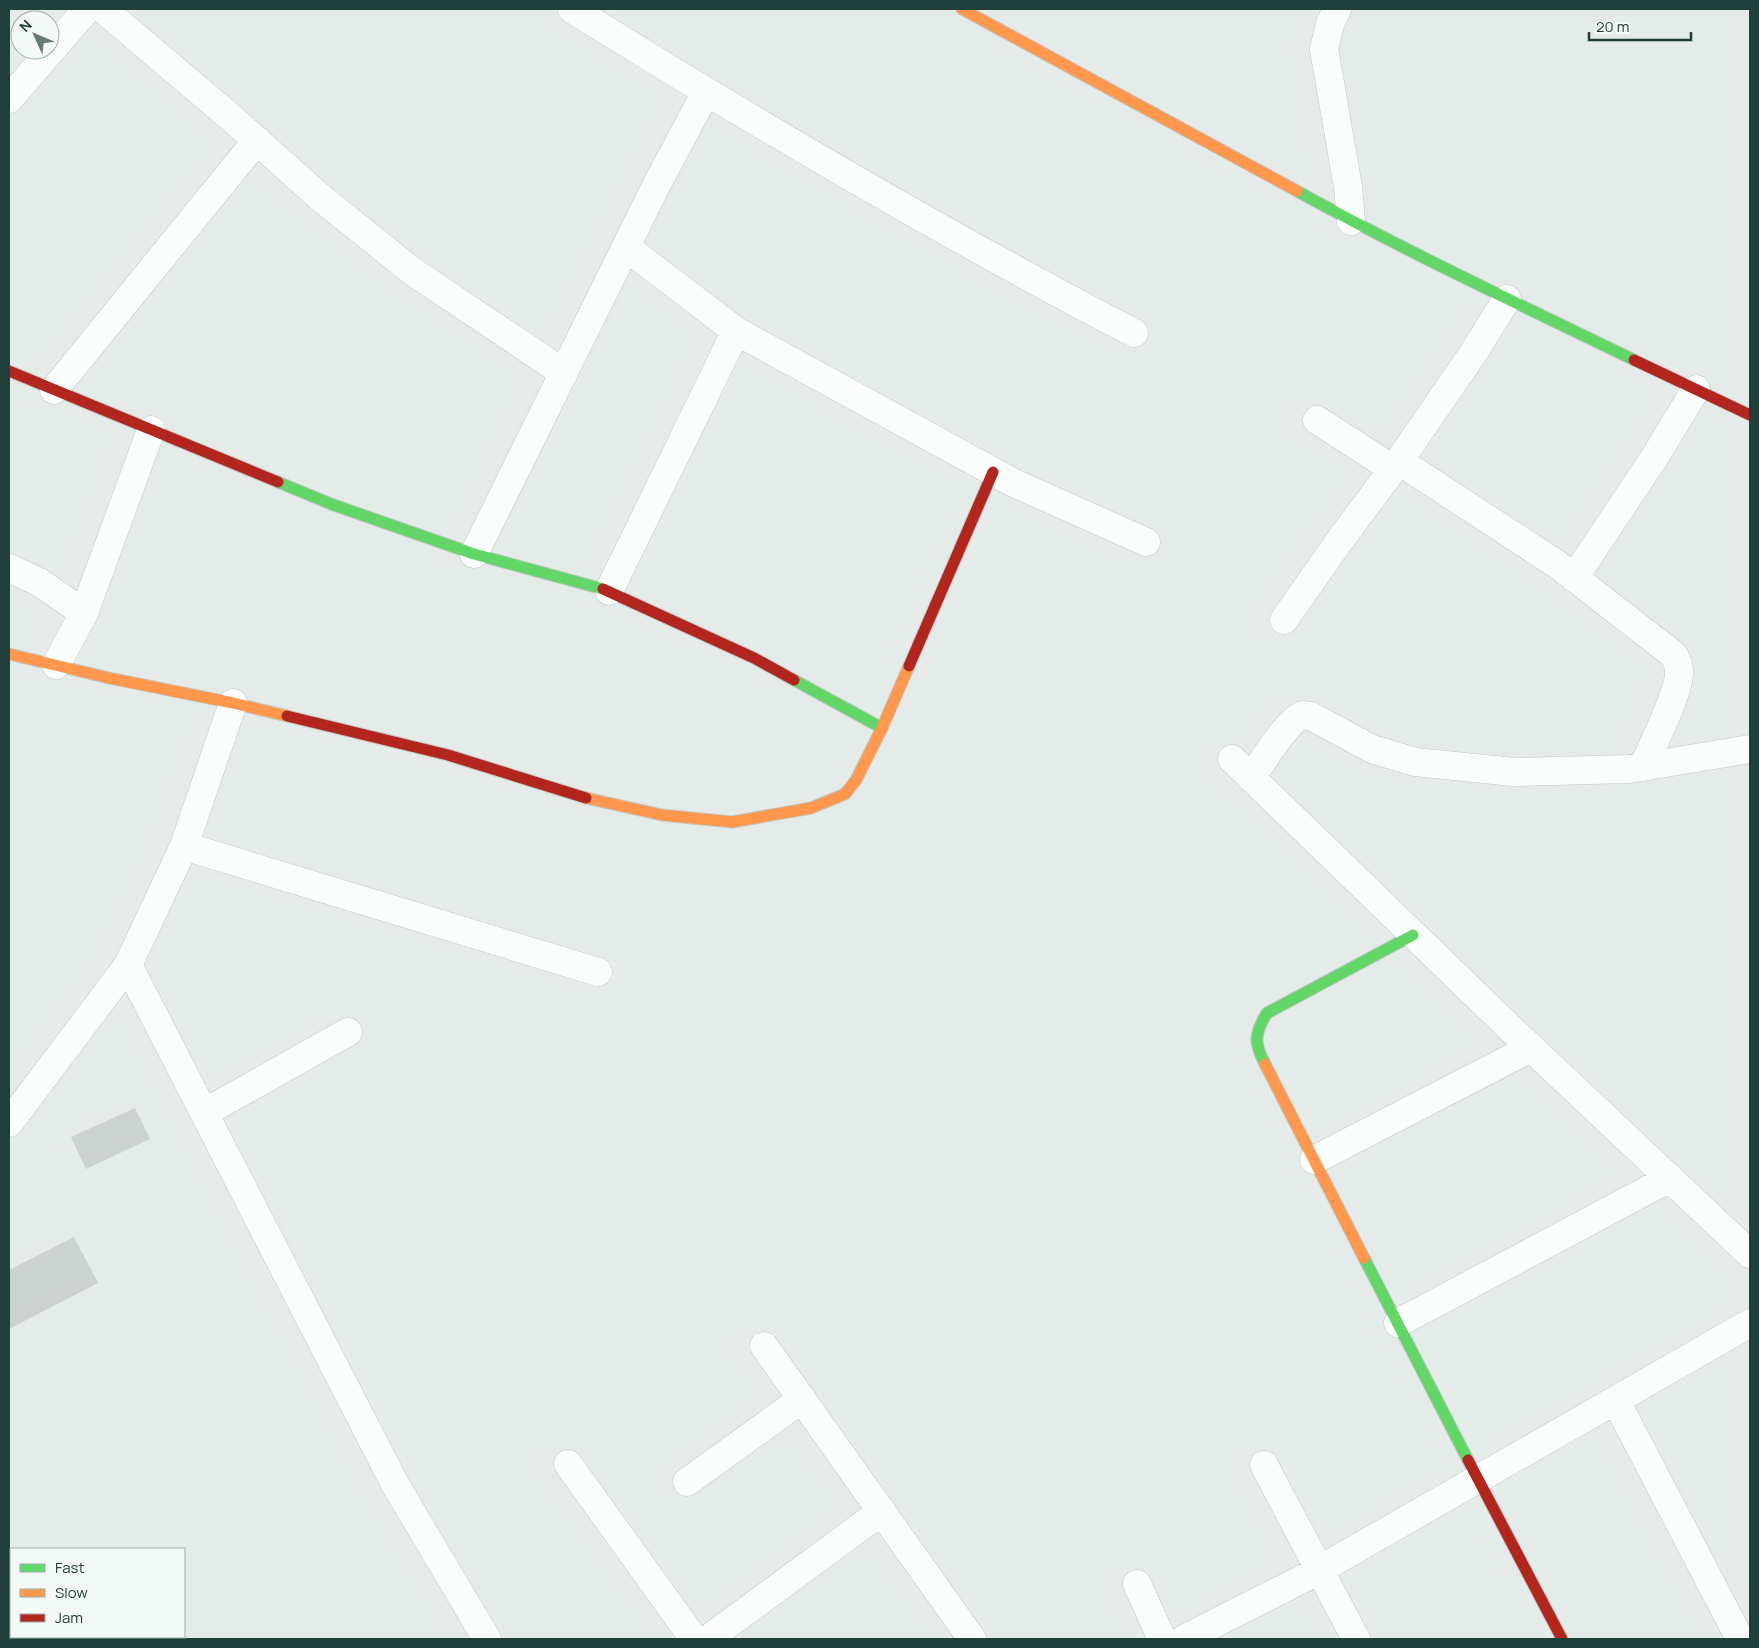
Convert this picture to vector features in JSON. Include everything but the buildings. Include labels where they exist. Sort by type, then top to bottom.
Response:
[{"type":"street","points":[[9,99],[87,9]]},
{"type":"street","points":[[103,9],[257,140],[321,198],[412,271],[564,374]]},
{"type":"street","points":[[572,9],[706,92],[1029,278],[1134,333]]},
{"type":"street","points":[[962,9],[1351,221],[1507,299],[1750,415]]},
{"type":"street","points":[[1337,9],[1330,24],[1324,49],[1348,188],[1351,221]]},
{"type":"street","points":[[474,554],[657,184],[706,92]]},
{"type":"street","points":[[54,390],[257,140]]},
{"type":"street","points":[[626,247],[736,331],[1014,483],[1146,542]]},
{"type":"street","points":[[1284,620],[1396,465],[1472,355],[1507,299]]},
{"type":"street","points":[[609,591],[736,331]]},
{"type":"street","points":[[9,372],[331,504],[474,554],[609,591],[754,658],[882,728]]},
{"type":"street","points":[[1574,578],[1656,456],[1696,389]]},
{"type":"street","points":[[1317,420],[1492,520],[1574,578],[1674,655],[1679,671],[1678,682],[1671,704],[1643,766]]},
{"type":"street","points":[[56,665],[84,613],[151,430]]},
{"type":"street","points":[[9,654],[233,703],[448,755],[582,797],[662,815],[732,822],[811,808],[845,794],[856,780],[882,728],[993,472]]},
{"type":"street","points":[[9,568],[40,582],[84,613]]},
{"type":"street","points":[[9,1123],[128,965],[184,846],[233,703]]},
{"type":"street","points":[[1750,749],[1629,769],[1514,772],[1415,762],[1372,749],[1311,716],[1304,715],[1297,718],[1281,735],[1241,769],[1531,1048],[1750,1254]]},
{"type":"street","points":[[184,846],[598,972]]},
{"type":"street","points":[[1414,936],[1267,1014],[1258,1027],[1256,1040],[1258,1050],[1478,1480],[1562,1639]]},
{"type":"street","points":[[128,965],[396,1486],[487,1639]]},
{"type":"street","points":[[204,1113],[348,1032]]},
{"type":"street","points":[[1314,1160],[1531,1048]]},
{"type":"street","points":[[1398,1323],[1670,1178]]},
{"type":"street","points":[[1184,1639],[1319,1570],[1750,1324]]},
{"type":"street","points":[[764,1346],[972,1639]]},
{"type":"street","points":[[687,1482],[802,1399]]},
{"type":"street","points":[[1616,1401],[1740,1639]]},
{"type":"street","points":[[568,1464],[694,1639]]},
{"type":"street","points":[[1264,1465],[1356,1639]]},
{"type":"street","points":[[708,1639],[882,1511]]},
{"type":"street","points":[[1137,1584],[1162,1639]]},
{"type":"traffic: fast","points":[[1297,191],[1422,257],[1634,360]]},
{"type":"traffic: fast","points":[[278,482],[331,504],[474,554],[603,589]]},
{"type":"traffic: fast","points":[[794,680],[882,728]]},
{"type":"traffic: fast","points":[[1265,1064],[1257,1044],[1257,1038],[1267,1013],[1413,935]]},
{"type":"traffic: fast","points":[[1364,1258],[1468,1460]]},
{"type":"traffic: slow","points":[[962,9],[1297,191]]},
{"type":"traffic: slow","points":[[9,654],[109,678],[287,716]]},
{"type":"traffic: slow","points":[[586,798],[662,815],[732,822],[811,808],[845,794],[856,780],[882,728],[909,666]]},
{"type":"traffic: slow","points":[[1265,1064],[1364,1258]]},
{"type":"traffic: jam","points":[[1634,360],[1750,415]]},
{"type":"traffic: jam","points":[[9,371],[278,482]]},
{"type":"traffic: jam","points":[[909,666],[993,472]]},
{"type":"traffic: jam","points":[[603,589],[754,658],[794,680]]},
{"type":"traffic: jam","points":[[287,716],[448,755],[586,798]]},
{"type":"traffic: jam","points":[[1468,1460],[1562,1639]]}]
